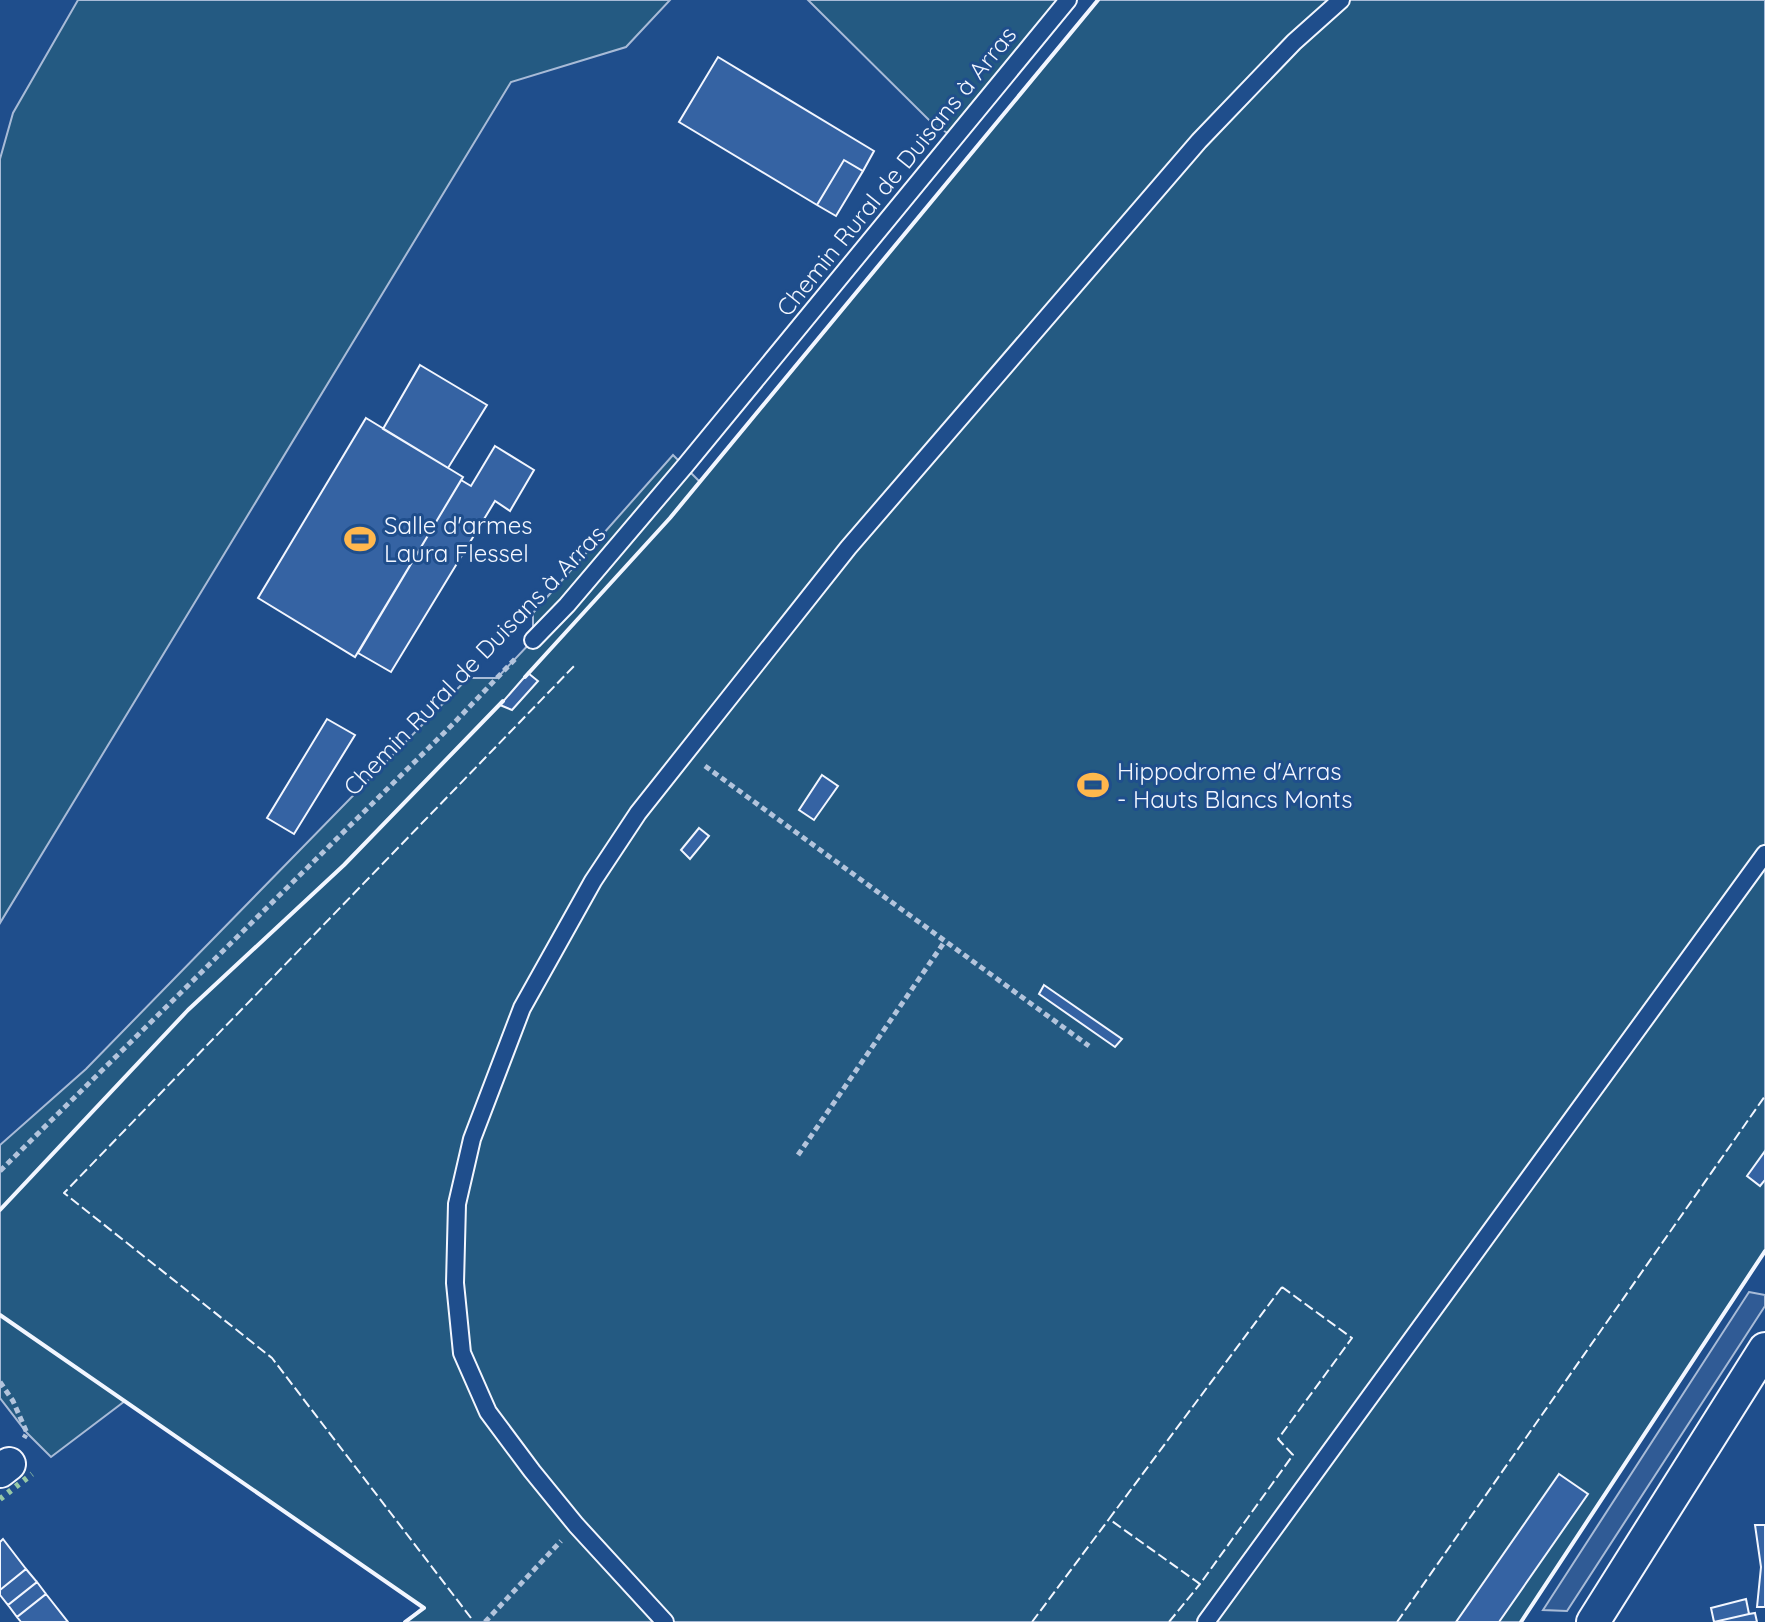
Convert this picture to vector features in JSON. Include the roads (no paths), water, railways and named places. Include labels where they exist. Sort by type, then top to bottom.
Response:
[{"type":"street","points":[[1593,1622],[1765,1349]]},
{"type":"lane","name":"Chemin Rural de Duisans à Arras","points":[[533,640],[567,605],[685,466],[1068,0]]},
{"type":"lane","points":[[665,1622],[576,1525],[488,1412],[462,1353],[455,1283],[457,1204],[472,1139],[522,1008],[593,881],[638,813],[848,548],[1199,141],[1294,42],[1341,0]]},
{"type":"lane","points":[[1206,1622],[1765,854]]},
{"type":"place","name":"Salle d'armes Laura Flessel","points":[[360,539]]},
{"type":"place","name":"Hippodrome d'Arras - Hauts Blancs Monts","points":[[1093,785]]}]
